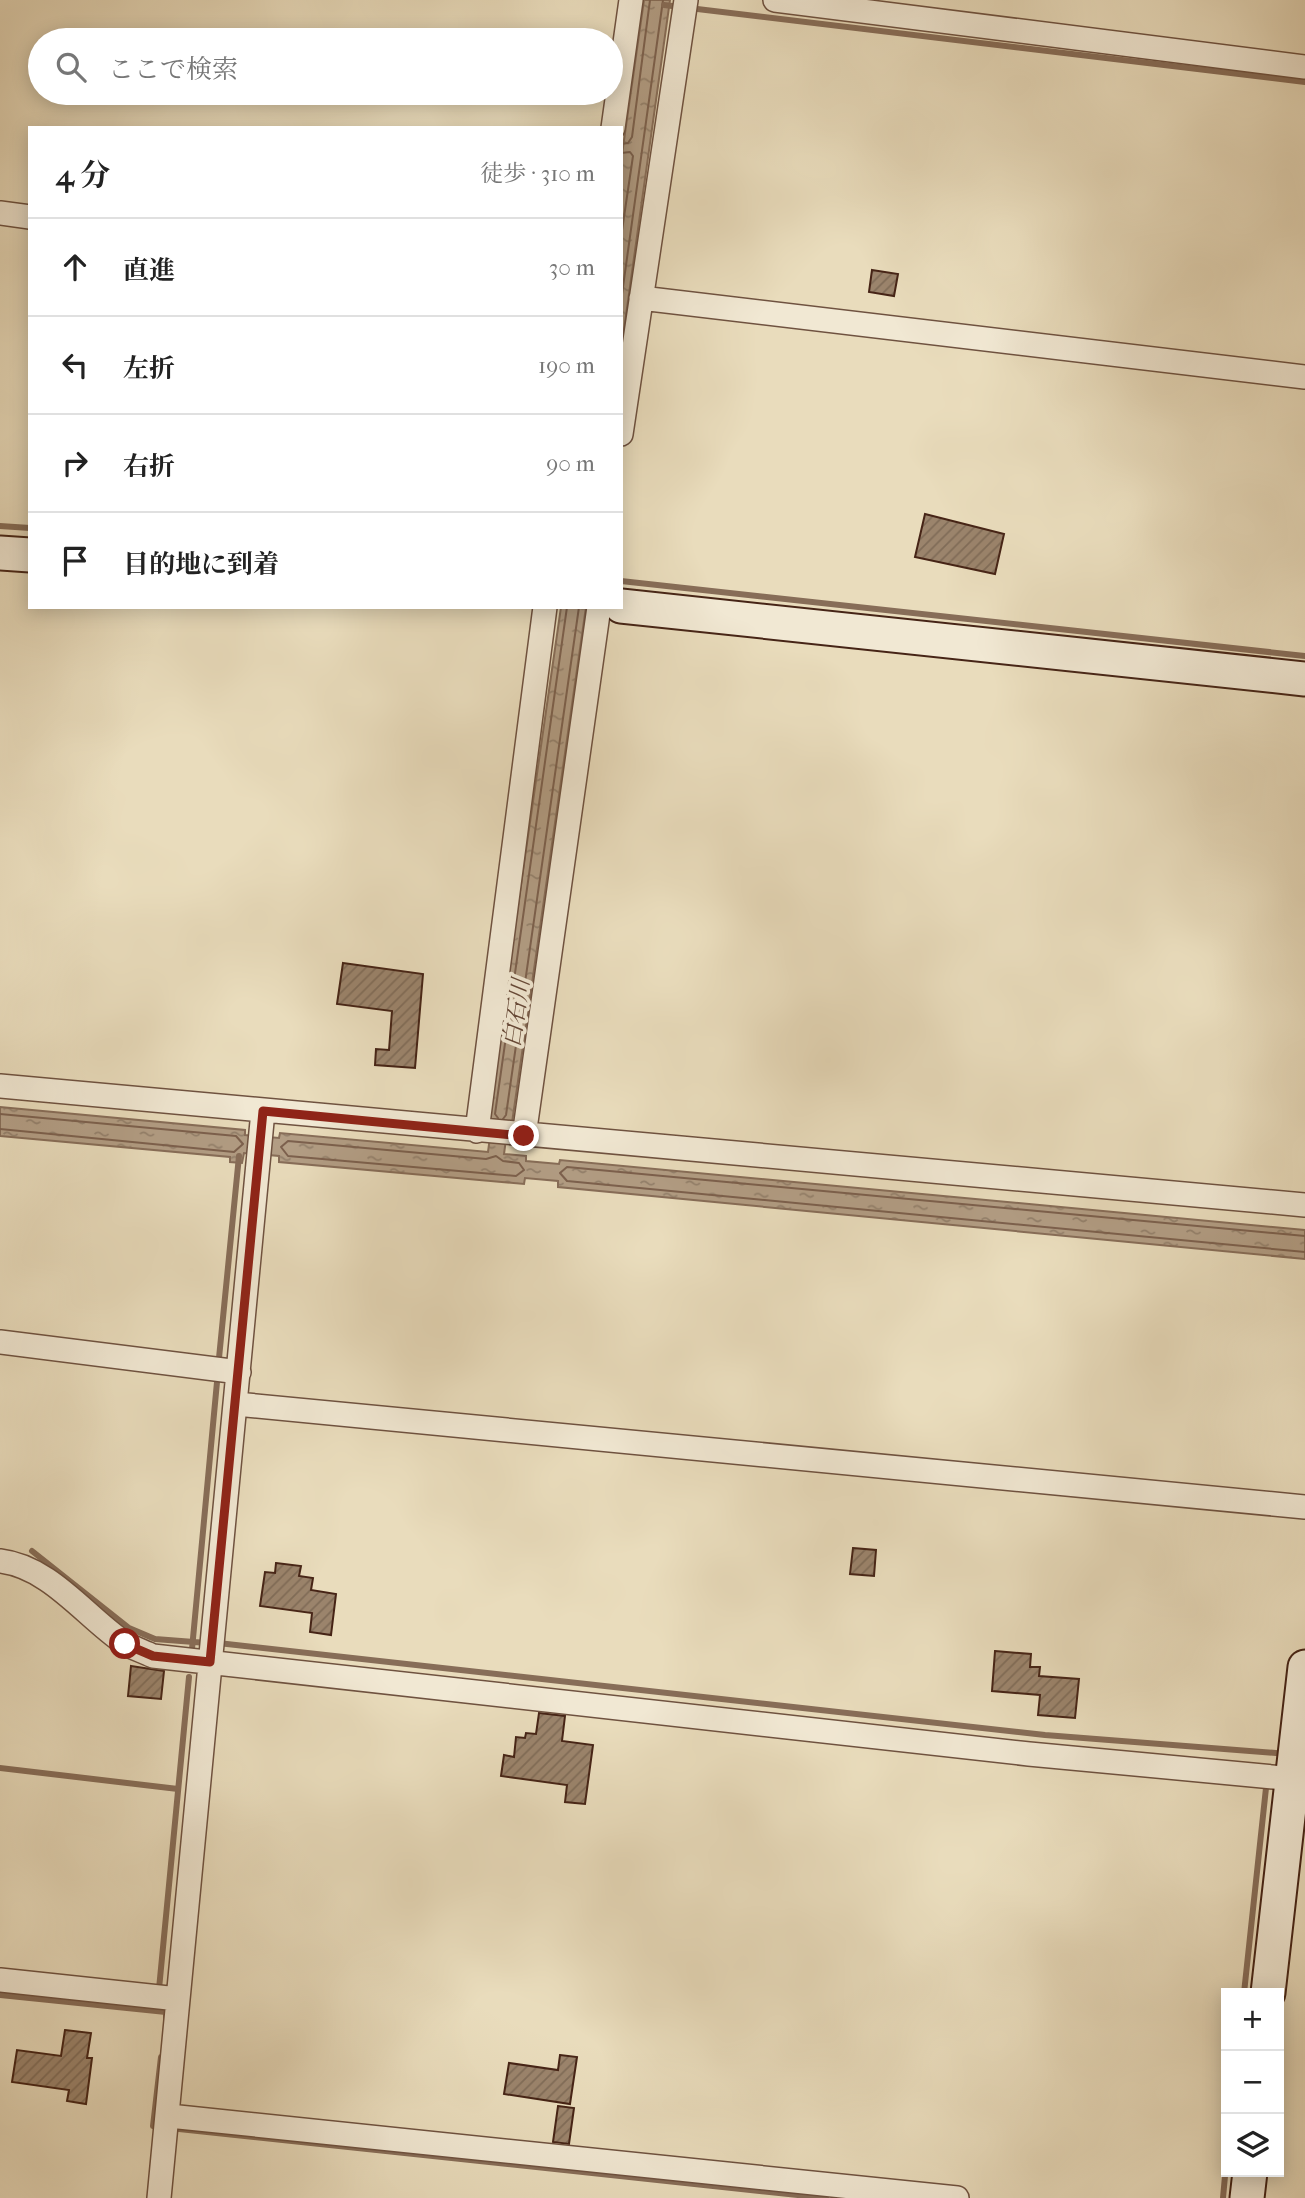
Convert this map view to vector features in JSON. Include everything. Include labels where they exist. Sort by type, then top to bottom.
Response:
[{"type":"street","points":[[623,60],[631,0]]},
{"type":"street","points":[[775,0],[1305,67]]},
{"type":"street","points":[[623,420],[685,8]]},
{"type":"street","points":[[614,126],[617,105]]},
{"type":"street","points":[[0,213],[28,217]]},
{"type":"street","points":[[641,299],[1305,377]]},
{"type":"street","points":[[0,553],[28,555]]},
{"type":"street","points":[[623,606],[1305,680]]},
{"type":"street","points":[[481,1131],[545,609]]},
{"type":"street","points":[[518,1135],[599,609]]},
{"type":"street","points":[[0,1086],[262,1121],[481,1131],[1305,1205]]},
{"type":"street","points":[[159,2198],[169,2116],[262,1121]]},
{"type":"street","points":[[0,1342],[239,1372]]},
{"type":"street","points":[[236,1404],[1305,1507]]},
{"type":"street","points":[[0,1561],[43,1577],[125,1644],[153,1656],[212,1649],[1016,1752],[1298,1779]]},
{"type":"street","points":[[1269,1988],[1298,1779],[1305,1667]]},
{"type":"street","points":[[0,1980],[178,1999]]},
{"type":"street","points":[[169,2116],[957,2198]]},
{"type":"street","points":[[1247,2198],[1249,2177]]},
{"type":"water","points":[[644,0],[670,0],[623,337],[623,147]]},
{"type":"water","name":"白石川","points":[[561,609],[586,609],[512,1123],[508,1124],[504,1154],[526,1156],[526,1161],[559,1164],[560,1160],[1305,1230],[1305,1259],[558,1187],[558,1181],[525,1178],[524,1184],[279,1162],[279,1156],[244,1153],[242,1163],[230,1162],[230,1157],[0,1136],[0,1107],[245,1130],[245,1135],[279,1138],[280,1133],[488,1152],[492,1122],[487,1121]]},
{"type":"building","points":[[872,270],[898,274],[894,296],[869,292]]},
{"type":"building","points":[[925,514],[1004,534],[995,574],[915,557]]},
{"type":"building","points":[[343,963],[423,974],[415,1068],[375,1065],[376,1049],[389,1050],[392,1011],[337,1004]]},
{"type":"building","points":[[853,1548],[876,1550],[874,1576],[850,1574]]},
{"type":"building","points":[[276,1563],[301,1566],[299,1576],[313,1578],[311,1590],[336,1594],[331,1635],[310,1632],[312,1613],[260,1606],[265,1572],[275,1573]]},
{"type":"building","points":[[995,1651],[1031,1654],[1030,1667],[1040,1667],[1039,1676],[1079,1679],[1075,1718],[1038,1715],[1040,1695],[992,1691]]},
{"type":"building","points":[[131,1666],[164,1671],[161,1699],[128,1696]]},
{"type":"building","points":[[539,1713],[565,1716],[562,1741],[593,1745],[585,1804],[565,1802],[567,1785],[501,1776],[504,1755],[514,1757],[516,1737],[525,1738],[526,1733],[536,1734]]},
{"type":"building","points":[[65,2030],[91,2033],[87,2058],[92,2058],[86,2104],[67,2101],[69,2090],[12,2082],[17,2050],[61,2056]]},
{"type":"building","points":[[560,2055],[577,2057],[570,2104],[504,2094],[509,2063],[558,2070]]},
{"type":"building","points":[[558,2106],[574,2108],[569,2144],[553,2142]]},
{"type":"waterway","points":[[664,5],[1305,82]]},
{"type":"waterway","points":[[0,526],[28,528]]},
{"type":"waterway","points":[[623,581],[1305,656]]},
{"type":"waterway","points":[[219,1358],[239,1156]]},
{"type":"waterway","points":[[192,1649],[217,1382]]},
{"type":"waterway","points":[[32,1551],[129,1628],[155,1639],[207,1643]]},
{"type":"waterway","points":[[218,1643],[1045,1735],[1276,1753]]},
{"type":"waterway","points":[[159,1989],[189,1677]]},
{"type":"waterway","points":[[0,1768],[178,1789]]},
{"type":"waterway","points":[[1245,1988],[1266,1788]]},
{"type":"waterway","points":[[0,1995],[166,2012],[166,2018]]},
{"type":"waterway","points":[[153,2126],[161,2057]]},
{"type":"waterway","points":[[179,2129],[826,2198]]},
{"type":"waterway","points":[[1223,2198],[1225,2177]]},
{"type":"route","points":[[125,1644],[153,1656],[210,1662],[263,1111],[524,1136]]}]
